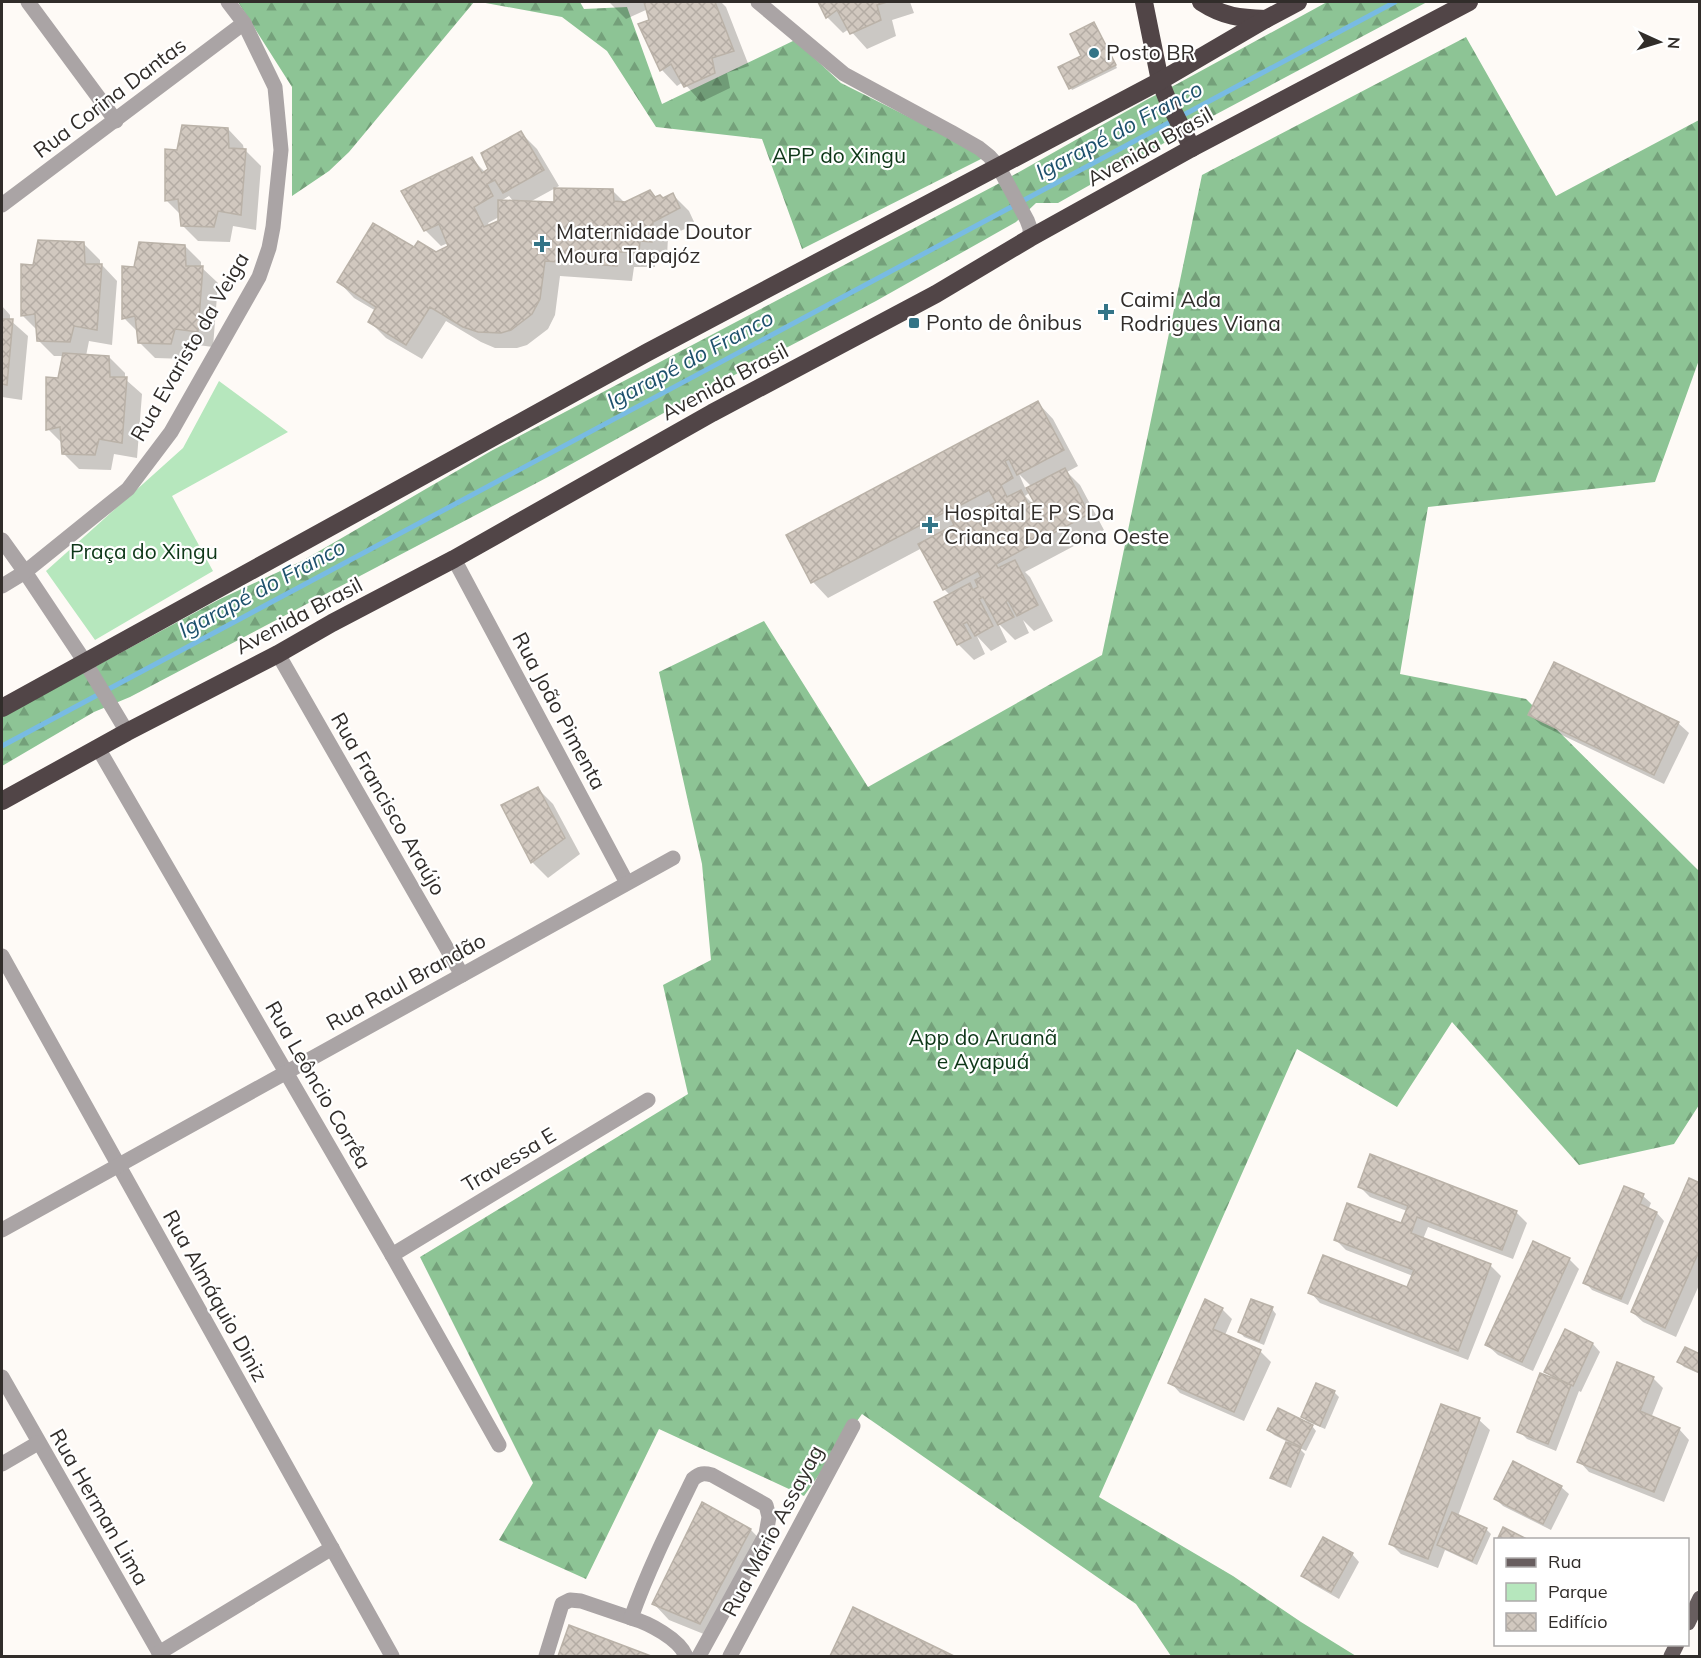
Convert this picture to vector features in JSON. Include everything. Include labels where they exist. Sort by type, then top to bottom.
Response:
[{"type":"highway","points":[[1144,2],[1164,89],[1192,148]]},
{"type":"highway","points":[[1202,2],[1219,13],[1236,17],[1266,19]]},
{"type":"highway","points":[[2,708],[88,667],[648,352],[1164,89],[1266,19],[1298,2]]},
{"type":"highway","name":"Avenida Brasil","points":[[2,801],[98,748],[122,725],[278,654],[454,559],[712,413],[936,294],[1030,238],[1192,148],[1469,2]]},
{"type":"main road","points":[[1689,1621],[1700,1598]]},
{"type":"street","points":[[28,2],[116,121]]},
{"type":"street","name":"Rua Evaristo da Veiga","points":[[2,586],[25,572],[128,489],[171,432],[259,277],[269,248],[273,227],[281,150],[275,87],[244,24],[228,2]]},
{"type":"street","points":[[758,2],[844,74],[979,148],[1001,171],[1027,220],[1030,238]]},
{"type":"street","name":"Rua Corina Dantas","points":[[2,205],[244,24]]},
{"type":"street","points":[[2,540],[88,667],[122,725]]},
{"type":"street","name":"Rua João Pimenta","points":[[454,559],[627,883]]},
{"type":"street","name":"Rua Francisco Araújo","points":[[278,654],[462,975]]},
{"type":"street","name":"Rua Leôncio Corrêa","points":[[98,748],[392,1255],[499,1445]]},
{"type":"street","name":"Rua Raul Brandão","points":[[2,1230],[673,858]]},
{"type":"street","name":"Rua Almáquio Diniz","points":[[2,956],[392,1656]]},
{"type":"street","name":"Travessa E","points":[[392,1255],[648,1101]]},
{"type":"street","name":"Rua Herman Lima","points":[[2,1377],[160,1655]]},
{"type":"street","name":"Rua Mário Assayag","points":[[730,1656],[854,1426]]},
{"type":"street","points":[[2,1464],[38,1443]]},
{"type":"street","points":[[631,1618],[658,1549],[693,1479],[698,1474],[712,1475],[766,1505],[769,1517],[766,1534],[699,1656]]},
{"type":"street","points":[[160,1655],[332,1548]]},
{"type":"street","points":[[546,1656],[562,1604],[570,1600],[581,1601],[644,1622],[679,1644],[686,1656]]},
{"type":"green space","points":[[238,2],[474,2],[349,152],[329,171],[292,196],[292,87]]},
{"type":"green space","name":"APP do Xingu","points":[[480,2],[580,2],[584,9],[627,7],[662,104],[795,40],[841,83],[987,156],[802,249],[762,139],[656,127],[607,51],[562,17]]},
{"type":"green space","points":[[1327,2],[1427,2],[1196,125],[1058,203],[1036,203],[1016,222],[876,301],[130,697],[94,712],[2,766],[2,717],[220,599],[304,560],[491,451],[996,185]]},
{"type":"green space","name":"App do Aruanã e Ayapuá","points":[[1466,37],[1556,196],[1699,120],[1699,360],[1655,482],[1428,507],[1400,674],[1526,699],[1699,871],[1699,1105],[1674,1144],[1579,1165],[1452,1022],[1397,1107],[1297,1049],[1099,1497],[1233,1576],[1356,1656],[1171,1656],[1136,1604],[862,1414],[804,1496],[659,1429],[586,1579],[499,1540],[533,1483],[420,1257],[688,1094],[663,985],[711,960],[702,864],[659,672],[764,621],[868,787],[1102,655],[1202,175]]},
{"type":"green space","name":"Praça do Xingu","points":[[219,381],[288,432],[172,496],[213,571],[95,640],[46,571],[183,448]]},
{"type":"building","points":[[644,2],[715,2],[734,51],[712,58],[715,73],[684,87],[671,64],[660,71],[638,24],[649,20]]},
{"type":"building","points":[[818,2],[887,2],[877,5],[881,20],[850,34],[837,10],[826,18]]},
{"type":"building","name":"Posto BR","points":[[1094,22],[1116,65],[1069,89],[1058,67],[1081,56],[1070,34]]},
{"type":"building","points":[[182,125],[228,128],[229,148],[246,149],[241,215],[218,211],[214,227],[181,226],[178,199],[165,201],[165,149],[177,150]]},
{"type":"building","points":[[521,131],[544,170],[503,193],[495,180],[487,184],[493,196],[474,207],[484,227],[498,221],[498,200],[554,202],[554,188],[613,189],[614,201],[625,202],[650,190],[655,197],[660,195],[663,198],[673,193],[680,208],[653,222],[652,242],[640,241],[639,252],[618,252],[617,266],[545,261],[540,299],[532,314],[511,330],[501,333],[478,332],[463,327],[430,307],[406,345],[368,322],[376,307],[337,282],[373,223],[414,247],[418,241],[436,252],[448,246],[439,224],[424,231],[401,191],[472,157],[482,173],[488,169],[481,153]]},
{"type":"building","points":[[38,240],[84,242],[85,264],[102,264],[97,330],[74,326],[70,342],[37,341],[35,314],[21,316],[21,264],[33,265]]},
{"type":"building","points":[[139,242],[185,245],[186,266],[203,266],[198,332],[175,329],[171,344],[138,343],[135,316],[122,319],[122,266],[134,267]]},
{"type":"building","points":[[2,319],[13,319],[7,385],[2,384]]},
{"type":"building","points":[[63,353],[109,356],[110,377],[127,377],[122,443],[99,439],[95,455],[62,454],[60,427],[46,430],[46,377],[58,378]]},
{"type":"building","points":[[1038,401],[1064,450],[1017,475],[1009,459],[1005,461],[1013,478],[1001,485],[1007,497],[1021,490],[1028,504],[1034,502],[1026,488],[1065,468],[1089,514],[996,564],[998,568],[1015,560],[1038,605],[1017,616],[1008,600],[1006,602],[1014,617],[998,625],[983,597],[979,599],[993,626],[975,636],[967,622],[963,624],[971,638],[957,645],[934,602],[970,583],[973,590],[978,587],[975,580],[981,577],[978,571],[943,590],[918,544],[954,525],[947,511],[811,583],[786,535]],"holes":[[[989,490],[996,502],[964,519],[957,507]]]},
{"type":"building","points":[[1554,662],[1679,722],[1654,775],[1528,715]]},
{"type":"building","points":[[538,787],[565,838],[531,863],[501,805]]},
{"type":"building","points":[[1370,1154],[1517,1211],[1502,1250],[1417,1217],[1411,1233],[1491,1264],[1458,1351],[1308,1293],[1323,1255],[1407,1287],[1414,1270],[1334,1240],[1347,1203],[1401,1223],[1408,1206],[1358,1187]]},
{"type":"building","points":[[1689,1178],[1700,1183],[1700,1249],[1665,1328],[1631,1312]]},
{"type":"building","points":[[1624,1186],[1644,1194],[1640,1204],[1657,1212],[1621,1299],[1583,1283]]},
{"type":"building","points":[[1533,1241],[1570,1258],[1522,1362],[1485,1345]]},
{"type":"building","points":[[1205,1299],[1223,1308],[1213,1329],[1261,1350],[1234,1412],[1168,1383]]},
{"type":"building","points":[[1251,1299],[1273,1307],[1259,1341],[1238,1332]]},
{"type":"building","points":[[1565,1329],[1593,1343],[1573,1386],[1544,1372]]},
{"type":"building","points":[[1685,1347],[1700,1354],[1700,1373],[1677,1362]]},
{"type":"building","points":[[1617,1362],[1654,1377],[1640,1411],[1680,1428],[1654,1492],[1577,1462]]},
{"type":"building","points":[[1540,1373],[1571,1385],[1548,1444],[1517,1432]]},
{"type":"building","points":[[1316,1383],[1335,1391],[1320,1426],[1301,1417]]},
{"type":"building","points":[[1441,1404],[1480,1418],[1428,1559],[1389,1544]]},
{"type":"building","points":[[1278,1408],[1313,1425],[1301,1447],[1267,1430]]},
{"type":"building","points":[[1286,1442],[1301,1448],[1286,1484],[1270,1478]]},
{"type":"building","points":[[1513,1461],[1562,1486],[1543,1524],[1494,1499]]},
{"type":"building","points":[[702,1502],[751,1529],[700,1624],[652,1604]]},
{"type":"building","points":[[1452,1512],[1487,1528],[1472,1561],[1437,1545]]},
{"type":"building","points":[[1503,1527],[1525,1538],[1498,1538]]},
{"type":"building","points":[[1323,1537],[1353,1553],[1331,1592],[1301,1576]]},
{"type":"building","points":[[853,1607],[954,1656],[830,1656]]},
{"type":"building","points":[[569,1625],[651,1656],[558,1656]]},
{"type":"waterway","name":"Igarapé do Franco","points":[[2,746],[1395,2]]},
{"type":"place","name":"Posto BR","points":[[1094,53]]},
{"type":"place","name":"Maternidade Doutor Moura Tapajóz","points":[[542,244]]},
{"type":"place","name":"Caimi Ada Rodrigues Viana","points":[[1106,312]]},
{"type":"place","name":"Ponto de ônibus","points":[[914,323]]},
{"type":"place","name":"Hospital E P S Da Crianca Da Zona Oeste","points":[[930,525]]}]
